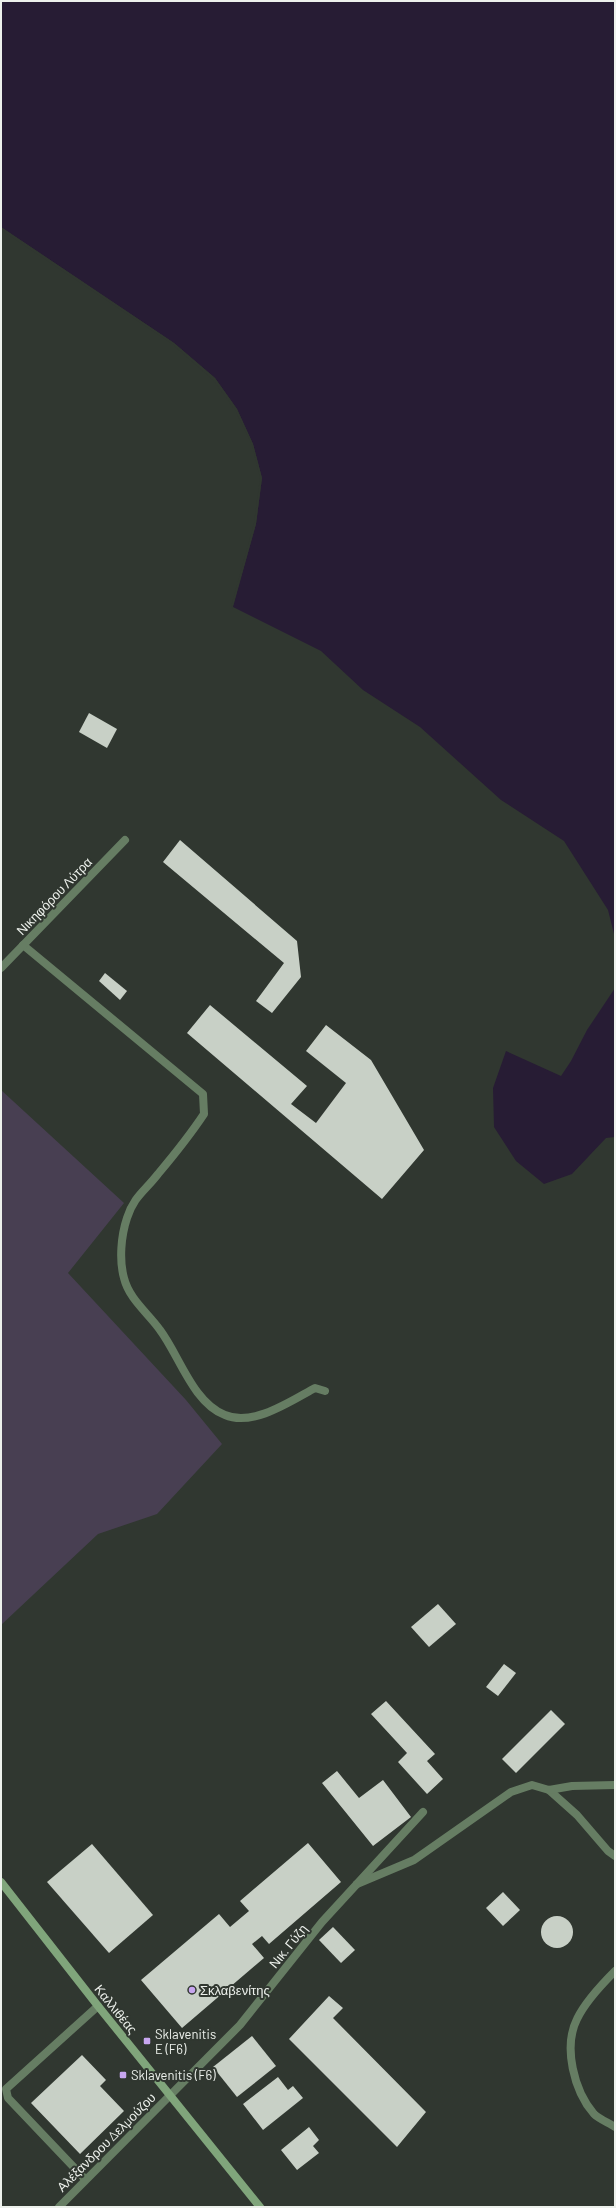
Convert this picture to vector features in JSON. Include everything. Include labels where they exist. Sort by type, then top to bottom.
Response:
[{"type":"main road","name":"Καλλιθέας","points":[[1,1882],[98,2006],[260,2207]]},
{"type":"street","name":"Νικηφόρου Λύτρα","points":[[1,968],[125,840]]},
{"type":"street","points":[[23,945],[203,1094],[204,1114],[156,1176],[138,1194],[127,1218],[121,1249],[124,1279],[141,1308],[160,1329],[186,1375],[206,1402],[225,1415],[242,1418],[269,1413],[315,1388],[325,1391]]},
{"type":"street","points":[[357,1884],[414,1860],[511,1792],[532,1785],[550,1790],[572,1786],[615,1785]]},
{"type":"street","points":[[550,1790],[577,1815],[608,1851],[615,1856]]},
{"type":"street","name":"Νικ. Γύζη","points":[[170,2094],[240,2025],[322,1922],[423,1812]]},
{"type":"street","points":[[615,1971],[604,1982],[577,2018],[572,2033],[570,2052],[577,2085],[594,2114],[615,2127]]},
{"type":"street","points":[[85,2179],[8,2098],[6,2089],[98,2006]]},
{"type":"street","name":"Αλέξανδρου Δελμούζου","points":[[59,2207],[170,2094]]},
{"type":"shaded area","points":[[1,1],[615,1],[615,938],[608,910],[564,841],[501,800],[420,727],[363,690],[321,651],[233,607],[256,524],[262,478],[253,444],[237,409],[215,378],[174,343],[1,227]]},
{"type":"shaded area","points":[[615,988],[615,1137],[606,1138],[572,1174],[544,1184],[516,1161],[494,1127],[493,1088],[506,1051],[561,1076],[571,1061],[587,1030]]},
{"type":"shaded area","points":[[1,1090],[124,1203],[68,1273],[186,1400],[222,1444],[157,1514],[98,1534],[1,1625]]},
{"type":"pier","points":[[1,227],[174,343],[215,378],[237,409],[253,444],[262,478],[256,524],[232,609],[231,607],[254,523],[260,478],[252,445],[235,410],[213,380],[172,344],[1,230]]},
{"type":"building","points":[[89,713],[117,729],[107,748],[79,732]]},
{"type":"building","points":[[180,840],[297,941],[301,977],[272,1013],[256,1001],[284,963],[163,862]]},
{"type":"building","points":[[105,973],[127,991],[120,1000],[99,981]]},
{"type":"building","points":[[210,1005],[307,1086],[291,1104],[316,1123],[346,1083],[306,1051],[326,1025],[371,1060],[424,1150],[382,1199],[187,1033]]},
{"type":"building","points":[[438,1604],[456,1624],[429,1647],[411,1627]]},
{"type":"building","points":[[504,1664],[516,1673],[498,1696],[486,1687]]},
{"type":"building","points":[[386,1701],[435,1754],[427,1761],[443,1779],[427,1794],[398,1762],[407,1753],[371,1714]]},
{"type":"building","points":[[551,1710],[565,1724],[516,1773],[502,1759]]},
{"type":"building","points":[[337,1771],[359,1798],[383,1780],[411,1817],[373,1846],[322,1783]]},
{"type":"building","points":[[308,1843],[341,1882],[269,1944],[262,1936],[252,1944],[264,1958],[182,2028],[141,1980],[219,1914],[230,1927],[249,1911],[240,1901]]},
{"type":"building","points":[[92,1844],[153,1915],[109,1953],[47,1882]]},
{"type":"building","points":[[503,1892],[520,1910],[503,1926],[486,1908]]},
{"type":"building","points":[[554,1916],[560,1916],[570,1923],[573,1932],[572,1938],[566,1945],[560,1948],[554,1948],[544,1941],[541,1935],[541,1929],[548,1919]]},
{"type":"building","points":[[333,1927],[355,1950],[341,1963],[319,1940]]},
{"type":"building","points":[[329,1996],[343,2008],[333,2018],[426,2112],[397,2147],[289,2039]]},
{"type":"building","points":[[252,2036],[276,2066],[237,2097],[213,2067]]},
{"type":"building","points":[[82,2055],[106,2080],[100,2086],[124,2111],[80,2154],[31,2103]]},
{"type":"building","points":[[278,2077],[288,2090],[293,2086],[303,2098],[263,2130],[243,2104]]},
{"type":"building","points":[[309,2127],[319,2140],[313,2146],[319,2153],[297,2170],[281,2150]]},
{"type":"place","name":"Σκλαβενίτης","points":[[192,1990]]},
{"type":"place","name":"Sklavenitis E (F6)","points":[[147,2041]]},
{"type":"place","name":"Sklavenitis (F6)","points":[[123,2075]]}]
